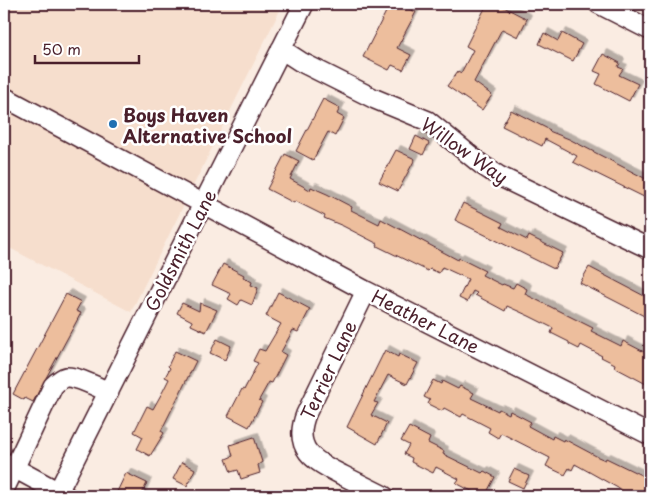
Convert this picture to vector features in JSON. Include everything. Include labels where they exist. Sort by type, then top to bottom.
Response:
[{"type":"street","name":"Goldsmith Lane","points":[[60,495],[109,392],[304,4]]},
{"type":"street","points":[[599,4],[650,30]]},
{"type":"street","name":"Willow Way","points":[[281,49],[301,62],[375,99],[428,121],[482,165],[499,176],[650,249]]},
{"type":"street","name":"Heather Lane","points":[[4,97],[366,291],[650,435]]},
{"type":"street","name":"Terrier Lane","points":[[366,291],[306,414],[301,432],[304,445],[313,459],[384,496]]},
{"type":"street","points":[[4,490],[9,466],[37,419],[53,386],[61,379],[68,377],[76,378],[109,392]]},
{"type":"street","points":[[9,466],[60,495]]},
{"type":"shaded area","name":"Boys Haven Alternative School","points":[[4,4],[283,4],[131,312],[4,245]]},
{"type":"building","points":[[390,4],[412,4],[409,9],[416,12],[397,48],[411,55],[403,70],[392,65],[389,70],[363,57]]},
{"type":"building","points":[[487,4],[498,4],[527,19],[518,37],[502,29],[474,82],[492,95],[482,110],[447,86],[458,71],[461,73],[473,50],[466,46]]},
{"type":"building","points":[[544,33],[558,41],[562,33],[582,44],[573,61],[539,44]]},
{"type":"building","points":[[603,54],[620,63],[618,67],[623,69],[619,75],[638,84],[629,101],[596,84],[601,74],[594,71]]},
{"type":"building","points":[[323,99],[340,108],[337,114],[344,118],[335,136],[328,132],[313,160],[296,151]]},
{"type":"building","points":[[511,110],[650,181],[650,200],[573,162],[577,156],[545,139],[542,146],[502,126]]},
{"type":"building","points":[[416,136],[429,143],[423,155],[410,149]]},
{"type":"building","points":[[396,150],[415,159],[398,191],[379,182]]},
{"type":"building","points":[[285,154],[299,161],[290,179],[310,190],[311,187],[327,194],[352,207],[351,210],[379,224],[381,219],[458,260],[459,258],[485,271],[482,275],[502,285],[513,288],[516,283],[527,289],[525,294],[593,328],[591,331],[621,346],[623,341],[650,355],[650,386],[614,367],[615,364],[581,345],[579,349],[569,344],[569,342],[551,333],[553,328],[529,316],[507,306],[505,311],[475,295],[477,293],[473,291],[467,302],[459,298],[468,279],[442,267],[439,273],[430,269],[428,271],[324,218],[325,216],[267,189]]},
{"type":"building","points":[[463,203],[503,223],[501,227],[527,240],[529,236],[563,253],[554,269],[455,220]]},
{"type":"building","points":[[223,264],[244,275],[243,277],[252,282],[251,285],[258,288],[252,305],[241,300],[238,305],[228,299],[231,294],[212,285]]},
{"type":"building","points":[[589,267],[650,299],[650,319],[580,283]]},
{"type":"building","points":[[278,292],[310,309],[298,332],[293,330],[281,352],[286,355],[272,383],[269,382],[259,400],[262,402],[249,427],[228,416],[258,363],[253,361],[259,349],[265,351],[281,324],[266,316]]},
{"type":"building","points":[[66,294],[81,302],[76,311],[81,313],[33,402],[25,398],[24,400],[13,394]]},
{"type":"building","points":[[182,303],[199,311],[200,303],[217,310],[206,332],[191,325],[192,321],[177,313]]},
{"type":"building","points":[[217,339],[231,346],[225,360],[210,353]]},
{"type":"building","points":[[385,350],[398,357],[399,354],[418,363],[407,384],[388,375],[374,402],[378,403],[371,415],[387,423],[377,444],[347,427]]},
{"type":"building","points":[[175,351],[196,361],[161,431],[164,433],[150,456],[137,449],[143,437],[134,432],[147,406],[153,409],[163,391],[169,379],[165,377],[170,368],[168,366]]},
{"type":"building","points":[[433,380],[441,384],[442,381],[458,389],[460,386],[474,393],[471,398],[498,411],[499,409],[509,414],[510,411],[531,422],[528,426],[552,439],[553,436],[563,441],[564,439],[598,457],[605,460],[606,458],[641,475],[650,481],[650,496],[623,496],[625,492],[575,464],[572,470],[569,468],[565,475],[546,466],[550,458],[501,433],[498,438],[488,432],[490,428],[463,414],[461,417],[444,408],[442,411],[428,404],[430,400],[424,397]]},
{"type":"building","points":[[409,427],[430,438],[428,443],[444,451],[443,454],[482,473],[484,471],[495,477],[485,496],[481,496],[456,483],[459,479],[436,467],[433,473],[411,462],[412,458],[404,454],[409,445],[401,441]]},
{"type":"building","points":[[254,437],[262,462],[258,465],[260,473],[241,479],[238,470],[231,472],[226,459],[233,456],[230,445]]},
{"type":"building","points":[[182,462],[195,469],[187,486],[173,479]]},
{"type":"building","points":[[514,469],[529,476],[523,488],[508,481]]},
{"type":"building","points":[[126,473],[147,483],[141,496],[115,496]]},
{"type":"place","name":"Boys Haven Alternative School","points":[[113,124]]}]
